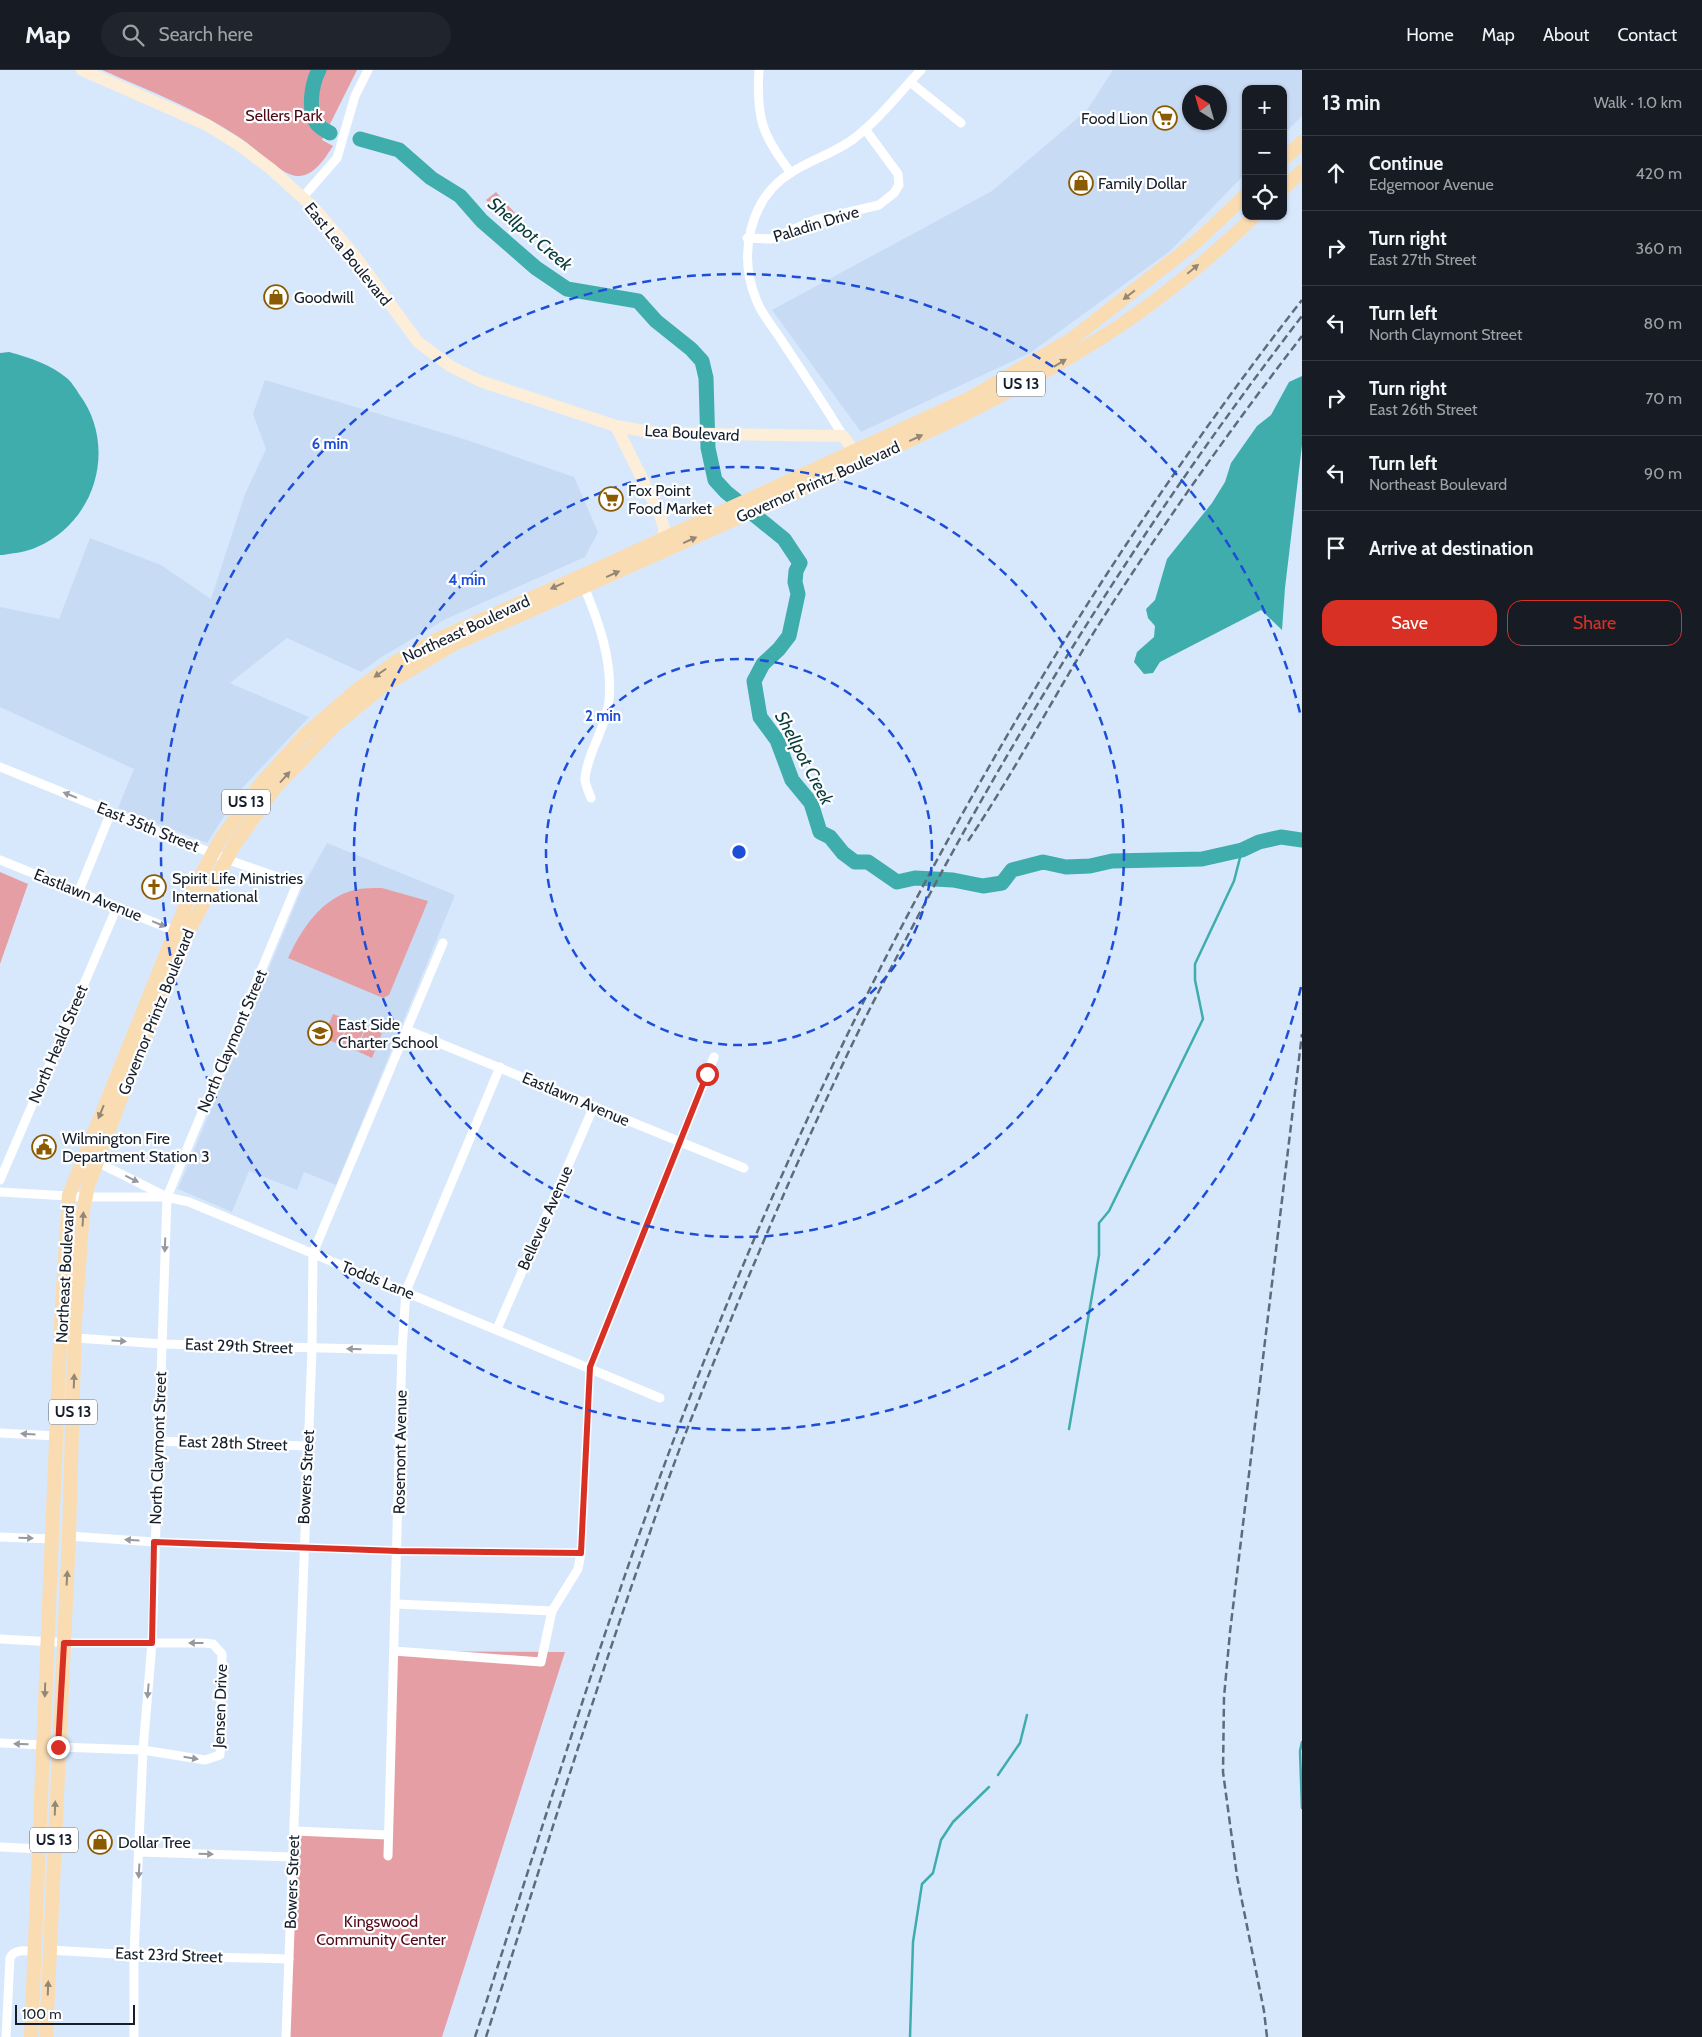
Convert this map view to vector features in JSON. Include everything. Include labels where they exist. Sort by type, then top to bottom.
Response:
[{"type":"main road","points":[[1287,156],[1302,142]]},
{"type":"main road","points":[[1287,185],[1302,171]]},
{"type":"main road","name":"Governor Printz Boulevard","points":[[755,504],[854,451],[970,398],[1072,339],[1188,248],[1242,199]]},
{"type":"main road","name":"Governor Printz Boulevard","points":[[85,1197],[182,932],[226,859],[270,794],[334,726],[383,686],[454,644],[582,582],[646,560],[755,504],[958,417],[1053,367],[1099,340],[1185,275],[1249,220]]},
{"type":"main road","points":[[958,417],[961,409],[1034,368],[1037,359]]},
{"type":"main road","name":"Governor Printz Boulevard","points":[[602,567],[664,538],[738,512]]},
{"type":"main road","points":[[646,560],[664,538]]},
{"type":"main road","name":"Northeast Boulevard","points":[[212,852],[240,811],[284,756],[358,688],[396,662],[436,640],[582,582],[602,567]]},
{"type":"main road","points":[[182,932],[213,867],[212,852]]},
{"type":"main road","name":"Northeast Boulevard","points":[[46,2037],[41,1939],[43,1891],[38,1868],[56,1436],[69,1196],[182,932]]},
{"type":"main road","name":"Northeast Boulevard","points":[[31,2037],[42,1951],[58,1747],[69,1536],[76,1338],[85,1197]]},
{"type":"main road","points":[[56,1436],[60,1438],[64,1445],[62,1496],[69,1520]]},
{"type":"street","name":"East Lea Boulevard","points":[[82,70],[207,125],[266,165],[302,198],[354,256],[418,342],[450,366],[480,381],[616,426]]},
{"type":"street","points":[[302,198],[337,158],[343,144],[355,96],[368,70]]},
{"type":"street","points":[[760,70],[760,113],[765,135],[770,146],[791,173]]},
{"type":"street","name":"Paladin Drive","points":[[843,436],[817,392],[756,301],[748,270],[747,238],[764,200],[773,188],[791,173],[851,141],[865,129],[921,70]]},
{"type":"street","points":[[910,82],[961,123]]},
{"type":"street","name":"Paladin Drive","points":[[747,238],[771,239],[815,220],[879,204],[894,193],[898,185],[898,174],[865,129]]},
{"type":"street","name":"Lea Boulevard","points":[[616,426],[656,433],[729,436],[843,436]]},
{"type":"street","name":"Lea Boulevard","points":[[616,426],[660,515],[664,528],[664,538]]},
{"type":"street","points":[[843,436],[854,451]]},
{"type":"street","points":[[582,582],[598,623],[607,659],[609,682],[609,703],[585,780],[591,798]]},
{"type":"street","name":"East 35th Street","points":[[0,767],[226,859],[297,884]]},
{"type":"street","points":[[79,890],[111,812]]},
{"type":"street","name":"Eastlawn Avenue","points":[[0,860],[182,932]]},
{"type":"street","name":"North Claymont Street","points":[[134,2037],[134,1955],[143,1750],[152,1643],[167,1196],[297,884]]},
{"type":"street","name":"North Heald Street","points":[[0,1180],[117,907]]},
{"type":"street","name":"Bowers Street","points":[[286,2037],[303,1546],[312,1348],[313,1253],[443,943]]},
{"type":"street","name":"Eastlawn Avenue","points":[[407,1030],[744,1168]]},
{"type":"street","points":[[394,1651],[541,1662],[552,1611],[578,1569],[581,1553],[590,1367],[714,1056]]},
{"type":"street","name":"Rosemont Avenue","points":[[388,1856],[387,1835],[398,1551],[402,1350],[406,1291],[500,1067]]},
{"type":"street","name":"Bellevue Avenue","points":[[497,1329],[594,1106]]},
{"type":"street","name":"Todds Lane","points":[[97,1162],[167,1196],[189,1202],[590,1367],[660,1398]]},
{"type":"street","points":[[0,1192],[85,1197],[167,1196]]},
{"type":"street","name":"East 29th Street","points":[[76,1338],[162,1344],[402,1350]]},
{"type":"street","points":[[0,1433],[56,1436]]},
{"type":"street","name":"East 28th Street","points":[[158,1441],[308,1446]]},
{"type":"street","points":[[69,1536],[154,1542],[398,1551],[581,1553]]},
{"type":"street","points":[[0,1537],[52,1539]]},
{"type":"street","points":[[396,1604],[552,1611]]},
{"type":"street","points":[[0,1639],[64,1643],[152,1643]]},
{"type":"street","name":"Jensen Drive","points":[[143,1750],[205,1760],[220,1755],[222,1654],[213,1644],[152,1643]]},
{"type":"street","points":[[0,1743],[43,1745]]},
{"type":"street","points":[[58,1747],[143,1750]]},
{"type":"street","points":[[294,1831],[387,1835]]},
{"type":"street","points":[[0,1847],[39,1849]]},
{"type":"street","points":[[140,1852],[293,1857]]},
{"type":"street","name":"East 23rd Street","points":[[6,2037],[10,1958],[20,1950],[289,1959]]},
{"type":"shaded area","points":[[1113,70],[1302,70],[1302,116],[1287,131],[1287,85],[1242,85],[1242,177],[1170,251],[1030,353],[861,432],[772,310],[992,191],[1087,110]]},
{"type":"shaded area","points":[[9,352],[47,365],[71,382],[91,414],[97,436],[98,459],[95,481],[86,501],[74,520],[57,535],[37,547],[0,555],[0,353]]},
{"type":"shaded area","points":[[1302,376],[1302,445],[1285,588],[1282,630],[1261,610],[1160,662],[1153,673],[1144,674],[1134,662],[1137,652],[1154,637],[1155,626],[1148,618],[1146,609],[1155,600],[1167,559],[1212,503],[1225,482],[1231,463],[1257,426],[1271,415],[1289,382]]},
{"type":"shaded area","points":[[265,380],[467,440],[574,477],[598,532],[585,557],[446,619],[380,658],[361,672],[287,638],[230,683],[309,717],[243,787],[207,843],[118,808],[134,769],[0,707],[0,607],[59,619],[90,538],[161,565],[211,599],[245,494],[266,449],[253,414]]},
{"type":"shaded area","name":"East Side Charter School","points":[[327,843],[455,895],[336,1185],[304,1172],[297,1190],[249,1171],[232,1212],[178,1189],[303,886]]},
{"type":"green space","name":"Sellers Park","points":[[102,70],[357,70],[322,140],[333,146],[314,170],[297,176],[284,172],[246,142],[212,121]]},
{"type":"green space","points":[[496,192],[515,213],[505,221],[486,200]]},
{"type":"green space","points":[[0,872],[28,884],[0,964]]},
{"type":"green space","points":[[382,888],[428,901],[389,995],[383,998],[288,958],[306,926],[332,900],[354,890]]},
{"type":"green space","points":[[333,1014],[349,1020],[339,1044],[323,1038]]},
{"type":"green space","points":[[350,1020],[365,1027],[356,1051],[340,1044]]},
{"type":"green space","points":[[366,1027],[382,1033],[372,1058],[357,1051]]},
{"type":"green space","name":"Kingswood Community Center","points":[[394,1651],[565,1652],[442,2037],[287,2037],[294,1835],[387,1837]]},
{"type":"waterway","name":"Shellpot Creek","points":[[319,70],[314,82],[312,111],[317,124],[330,133]]},
{"type":"waterway","name":"Shellpot Creek","points":[[360,139],[399,150],[431,178],[460,196],[482,221],[536,268],[567,289],[638,301],[656,321],[691,349],[702,361],[706,378],[708,448],[715,480],[726,492],[784,539],[800,563],[796,571],[795,582],[798,594],[789,636],[779,649],[763,664],[754,681],[760,717],[777,740],[792,780],[811,803],[820,832],[830,837],[843,853],[855,862],[868,862],[897,882],[915,878],[953,880],[983,886],[1002,883],[1012,870],[1043,862],[1066,867],[1090,866],[1112,861],[1202,859],[1242,850],[1259,842],[1281,837],[1302,840]]},
{"type":"waterway","points":[[1069,1429],[1099,1255],[1099,1223],[1109,1211],[1203,1019],[1195,980],[1195,964],[1234,881],[1242,850]]},
{"type":"waterway","points":[[998,1775],[1020,1743],[1027,1715]]},
{"type":"waterway","points":[[1302,1742],[1300,1751],[1302,1808]]},
{"type":"waterway","points":[[910,2037],[913,1942],[922,1884],[933,1873],[941,1840],[953,1822],[989,1787]]},
{"type":"railway","points":[[475,2037],[576,1722],[656,1487],[744,1262],[809,1116],[878,973],[952,832],[1032,694],[1116,559],[1206,428],[1302,300]]},
{"type":"railway","points":[[486,2037],[596,1693],[672,1471],[750,1273],[788,1184],[848,1053],[949,859],[1041,699],[1140,542],[1246,390],[1302,316]]},
{"type":"railway","points":[[968,841],[1003,787],[1084,648],[1125,584],[1224,441],[1302,336]]},
{"type":"railway","points":[[1267,2037],[1264,2011],[1237,1876],[1223,1772],[1224,1697],[1230,1632],[1302,1034]]},
{"type":"place","name":"Food Lion","points":[[1165,118]]},
{"type":"place","name":"Family Dollar","points":[[1081,183]]},
{"type":"place","name":"Goodwill","points":[[276,297]]},
{"type":"place","name":"Fox Point Food Market","points":[[611,499]]},
{"type":"place","name":"Spirit Life Ministries International","points":[[154,887]]},
{"type":"place","name":"East Side Charter School","points":[[320,1033]]},
{"type":"place","name":"Wilmington Fire Department Station 3","points":[[44,1147]]},
{"type":"place","name":"Dollar Tree","points":[[100,1842]]},
{"type":"route","points":[[58,1747],[64,1643],[152,1643],[154,1542],[398,1551],[581,1553],[590,1367],[707,1074]]}]
